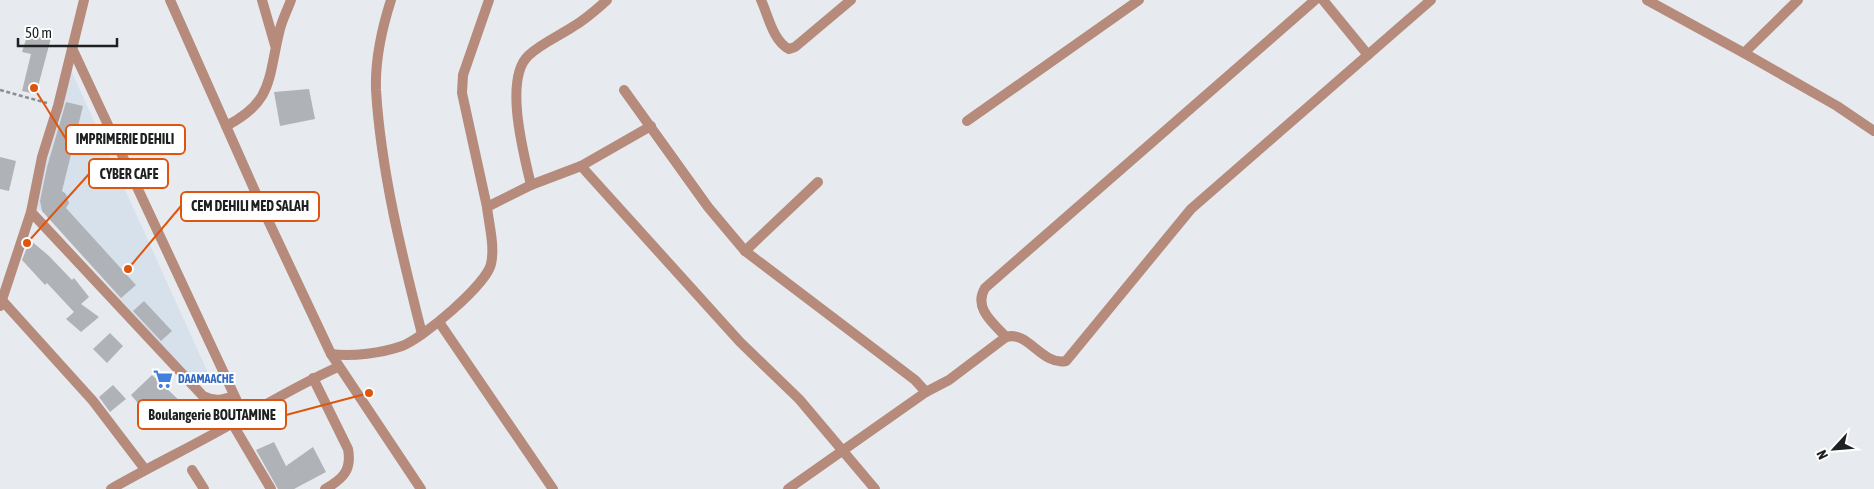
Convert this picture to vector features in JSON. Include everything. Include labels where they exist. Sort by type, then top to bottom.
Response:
[{"type":"street","points":[[84,0],[58,106],[42,157],[32,212],[1,301],[93,401],[144,468]]},
{"type":"street","points":[[170,0],[331,354],[421,489]]},
{"type":"street","points":[[262,0],[276,48]]},
{"type":"street","points":[[226,126],[241,118],[257,104],[268,86],[279,30],[292,0]]},
{"type":"street","points":[[391,0],[382,31],[376,88],[384,158],[404,265],[422,334]]},
{"type":"street","points":[[331,354],[348,357],[403,346],[439,322],[476,288],[491,266],[487,207],[462,93],[463,75],[489,0]]},
{"type":"street","points":[[531,185],[516,108],[519,70],[527,56],[555,36],[574,26],[607,0]]},
{"type":"street","points":[[761,0],[776,34],[784,46],[789,49],[795,47],[851,0]]},
{"type":"street","points":[[967,121],[1139,0]]},
{"type":"street","points":[[1006,337],[985,314],[980,304],[979,297],[985,288],[1315,0]]},
{"type":"street","points":[[1323,0],[1368,55]]},
{"type":"street","points":[[788,489],[840,450],[926,392],[949,380],[1006,337],[1013,335],[1019,337],[1044,356],[1059,362],[1066,361],[1190,209],[1431,0]]},
{"type":"street","points":[[1648,0],[1837,106],[1874,131]]},
{"type":"street","points":[[1744,53],[1798,0]]},
{"type":"street","points":[[72,48],[244,416]]},
{"type":"street","points":[[624,90],[708,207],[745,251],[915,380],[926,392]]},
{"type":"street","points":[[487,207],[531,185],[581,166],[651,126]]},
{"type":"street","points":[[581,166],[740,342],[799,399],[840,450],[875,489]]},
{"type":"street","points":[[745,251],[818,182]]},
{"type":"street","points":[[32,212],[203,396],[212,400],[220,400],[234,396]]},
{"type":"street","points":[[439,322],[553,489]]},
{"type":"street","points":[[111,489],[144,468],[232,423],[313,378],[338,367]]},
{"type":"street","points":[[313,378],[348,449],[350,460],[349,468],[344,476],[325,489]]},
{"type":"street","points":[[232,423],[271,489]]},
{"type":"street","points":[[192,470],[204,489]]},
{"type":"path","points":[[0,90],[58,106]]},
{"type":"shaded area","points":[[69,66],[209,375],[196,384],[42,211],[34,208]]},
{"type":"building","points":[[28,33],[51,38],[36,94],[22,91],[31,54],[22,52]]},
{"type":"building","points":[[309,89],[315,119],[280,126],[274,92]]},
{"type":"building","points":[[66,102],[83,106],[62,191],[66,194],[69,203],[66,208],[136,285],[121,298],[42,211],[40,201],[47,167]]},
{"type":"building","points":[[0,157],[16,161],[9,191],[0,189]]},
{"type":"building","points":[[30,240],[49,256],[72,280],[74,278],[89,297],[81,304],[99,317],[81,332],[66,319],[74,312],[22,260]]},
{"type":"building","points":[[144,301],[172,331],[161,341],[133,311]]},
{"type":"building","points":[[110,333],[123,346],[107,363],[93,349]]},
{"type":"building","points":[[152,375],[181,402],[163,419],[149,404],[143,409],[131,395]]},
{"type":"building","points":[[113,385],[126,399],[110,412],[99,397]]},
{"type":"building","points":[[274,442],[286,466],[313,447],[326,472],[294,489],[278,489],[256,450]]},
{"type":"place","name":"IMPRIMERIE DEHILI","points":[[34,88]]},
{"type":"place","name":"CYBER CAFE","points":[[27,243]]},
{"type":"place","name":"CEM DEHILI MED SALAH","points":[[128,269]]},
{"type":"place","name":"DAAMAACHE","points":[[163,379]]},
{"type":"place","name":"Boulangerie BOUTAMINE","points":[[369,393]]}]
